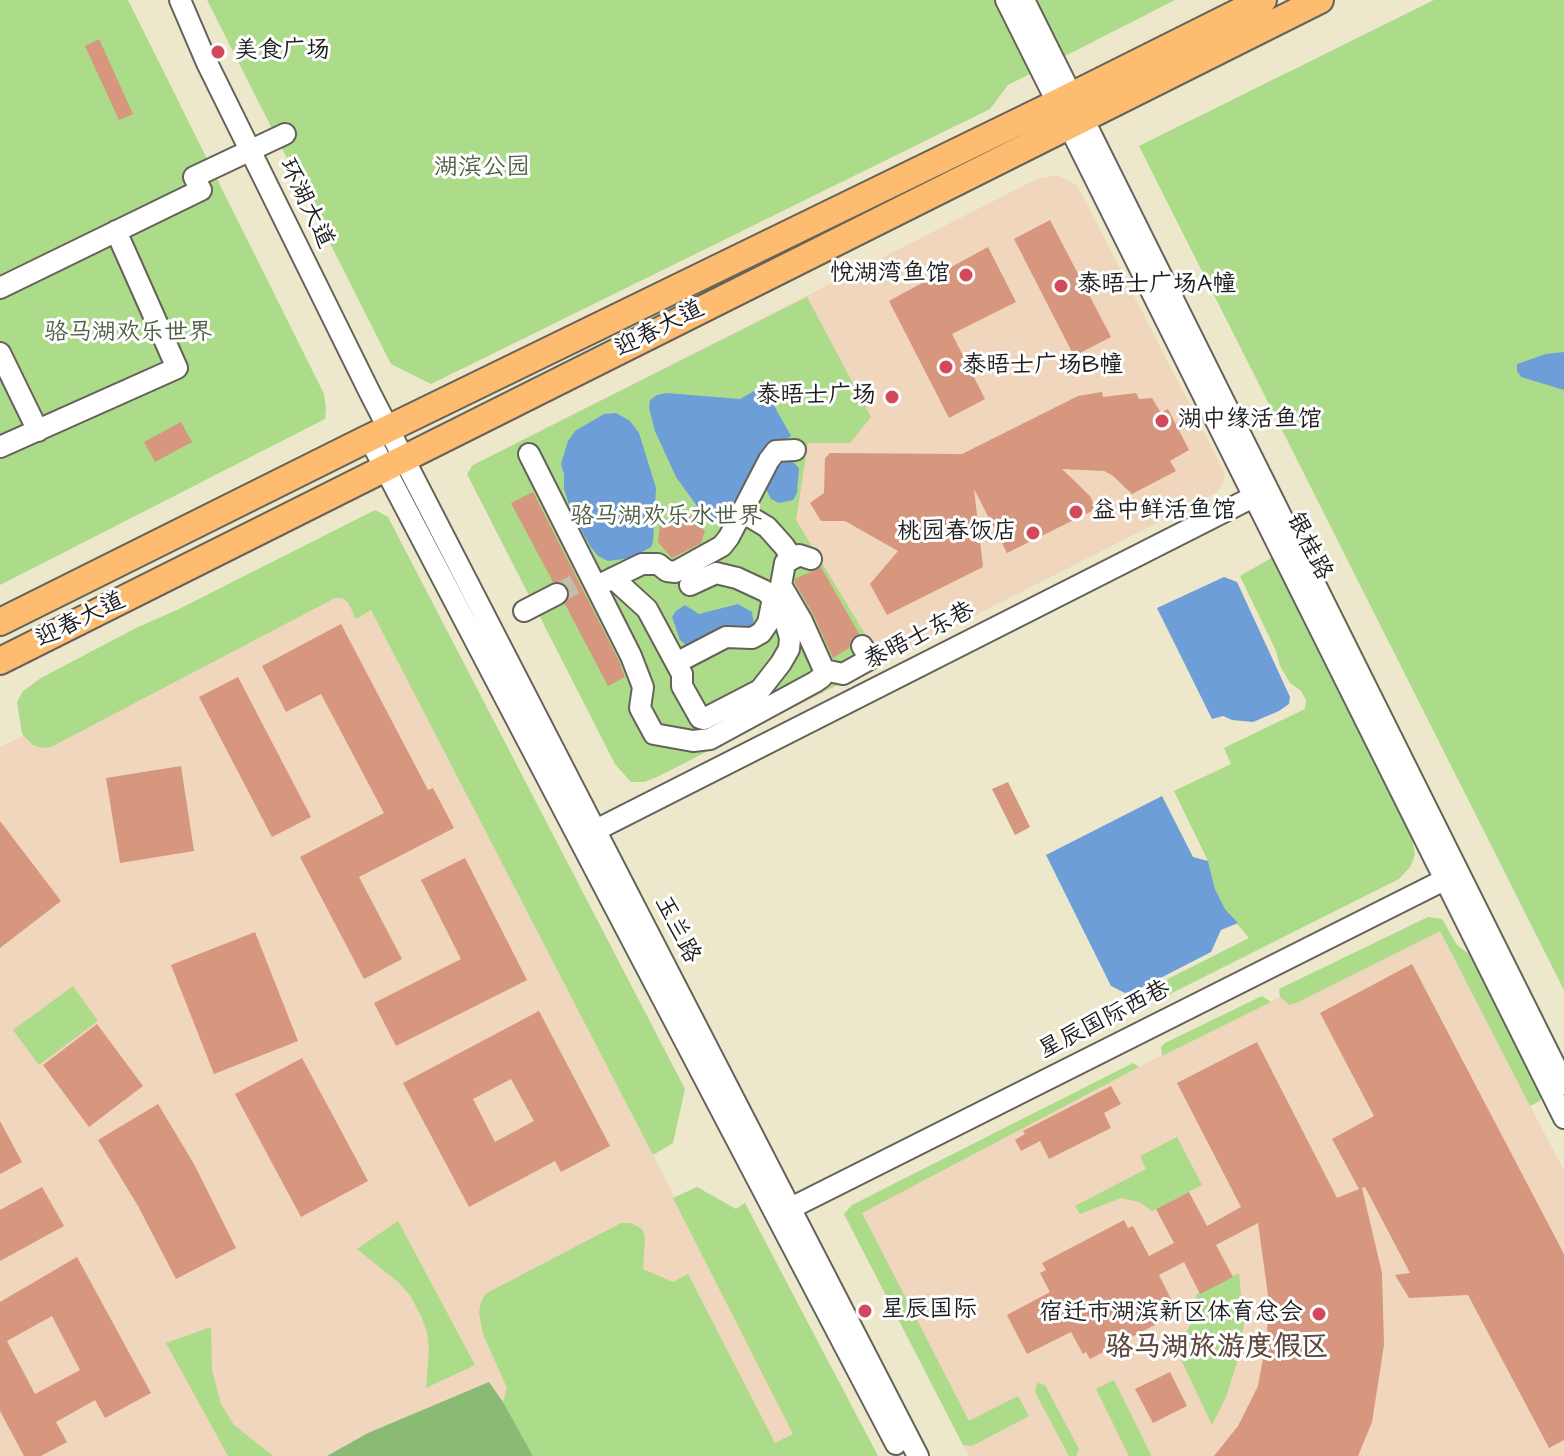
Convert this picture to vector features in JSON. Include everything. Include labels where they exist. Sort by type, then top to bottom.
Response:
[{"type":"main road","name":"迎春大道","points":[[0,661],[395,464],[1070,111],[1263,0]]},
{"type":"main road","name":"迎春大道","points":[[0,622],[379,433],[1070,111],[1320,0]]},
{"type":"street","name":"环湖大道","points":[[180,0],[379,433]]},
{"type":"street","name":"银桂路","points":[[1006,0],[1070,111],[1452,877],[1564,1118]]},
{"type":"street","name":"银桂路","points":[[1024,0],[1070,111]]},
{"type":"street","points":[[0,288],[201,190],[194,177],[285,134]]},
{"type":"street","points":[[0,447],[177,368],[116,231]]},
{"type":"street","points":[[0,355],[38,431]]},
{"type":"street","name":"玉兰路","points":[[379,433],[783,1212],[918,1456]]},
{"type":"street","points":[[595,580],[642,564],[658,564],[667,571],[675,572],[722,546],[772,455],[776,451],[795,450]]},
{"type":"street","points":[[529,454],[595,580],[640,677],[644,694],[640,708],[654,734],[693,741],[710,739],[822,677],[824,670],[802,621],[781,585],[785,563],[802,559],[784,546],[767,527],[742,512]]},
{"type":"street","name":"玉兰路","points":[[395,464],[596,830],[902,1456]]},
{"type":"street","name":"泰晤士东巷","points":[[596,830],[1260,493]]},
{"type":"street","points":[[595,580],[630,594],[647,609],[682,674],[682,686],[700,718],[711,717],[760,690],[789,649],[788,628],[773,598],[752,585],[716,573],[690,585]]},
{"type":"street","points":[[524,611],[557,594]]},
{"type":"street","points":[[676,663],[726,637],[752,638],[761,633],[768,623],[773,598]]},
{"type":"street","points":[[824,670],[843,674],[870,659],[862,646]]},
{"type":"street","name":"银桂路","points":[[1452,877],[1564,1084]]},
{"type":"street","name":"星辰国际西巷","points":[[783,1212],[1452,877]]},
{"type":"shaded area","name":"泰晤士广场","points":[[1056,175],[1077,185],[1223,469],[1221,487],[1216,493],[657,777],[487,458],[1037,179]]},
{"type":"shaded area","points":[[354,577],[805,1456],[0,1456],[0,747]]},
{"type":"shaded area","points":[[1434,920],[1564,1171],[1564,1456],[969,1456],[844,1214]]},
{"type":"green space","name":"骆马湖欢乐世界","points":[[0,0],[128,0],[324,394],[326,409],[325,419],[0,585]]},
{"type":"green space","name":"湖滨公园","points":[[207,0],[1175,0],[1008,85],[990,109],[431,384],[391,364]]},
{"type":"green space","points":[[1434,0],[1564,0],[1564,990],[1139,146]]},
{"type":"green space","name":"骆马湖欢乐水世界","points":[[807,297],[871,417],[850,443],[808,443],[796,520],[882,662],[657,777],[644,782],[631,782],[615,764],[467,474],[473,465]]},
{"type":"green space","points":[[375,510],[388,517],[685,1089],[673,1143],[653,1155],[371,610],[356,619],[348,602],[335,598],[51,747],[33,745],[22,734],[17,702],[23,691],[41,678]]},
{"type":"green space","points":[[1273,557],[1411,832],[1415,855],[1410,867],[1399,879],[1160,999],[1154,986],[1249,938],[1225,909],[1215,889],[1208,861],[1174,791],[1231,764],[1224,748],[1305,709],[1306,700],[1280,666],[1276,651],[1240,576]]},
{"type":"green space","points":[[1428,917],[1442,919],[1457,945],[1469,954],[1541,1093],[1542,1098],[1538,1102],[1530,1106],[1440,931],[1296,1003],[1289,1005],[1280,997],[1279,989]]},
{"type":"green space","points":[[73,986],[98,1021],[39,1065],[13,1030]]},
{"type":"green space","points":[[1262,996],[1271,1002],[1162,1056],[1161,1047],[1165,1043]]},
{"type":"green space","points":[[1133,1063],[1139,1067],[862,1213],[969,1421],[1018,1396],[1029,1416],[972,1446],[963,1445],[844,1214],[852,1205]]},
{"type":"green space","points":[[1177,1137],[1202,1185],[1152,1211],[1139,1202],[1121,1198],[1080,1214],[1075,1206],[1146,1169],[1140,1156]]},
{"type":"green space","points":[[697,1187],[736,1209],[745,1203],[878,1456],[533,1456],[503,1402],[507,1388],[483,1334],[479,1313],[481,1302],[485,1294],[621,1223],[631,1223],[642,1229],[645,1237],[643,1269],[673,1282],[688,1274],[775,1443],[793,1434],[673,1198]]},
{"type":"green space","points":[[398,1221],[475,1365],[426,1388],[429,1350],[421,1316],[410,1295],[398,1282],[357,1249]]},
{"type":"green space","points":[[1239,1273],[1244,1324],[1238,1359],[1226,1397],[1212,1425],[1176,1349],[1190,1326],[1196,1295]]},
{"type":"green space","points":[[211,1327],[212,1370],[221,1404],[234,1425],[273,1456],[228,1456],[166,1343]]},
{"type":"green space","points":[[1114,1380],[1151,1456],[1129,1456],[1096,1389]]},
{"type":"green space","points":[[489,1382],[533,1456],[327,1456],[368,1433]]},
{"type":"green space","points":[[1037,1383],[1045,1385],[1079,1449],[1076,1456],[1069,1456],[1035,1392]]},
{"type":"water","points":[[1564,352],[1564,390],[1521,377],[1517,371],[1517,364],[1546,354]]},
{"type":"water","points":[[763,386],[791,436],[767,451],[727,511],[714,521],[707,520],[676,477],[655,431],[650,400],[666,393],[740,399]]},
{"type":"water","points":[[616,413],[630,421],[639,433],[656,488],[651,547],[631,558],[608,561],[598,556],[590,546],[571,511],[561,464],[568,441],[575,431],[604,414]]},
{"type":"water","points":[[790,459],[799,468],[797,493],[793,500],[779,503],[771,499],[764,485],[774,461]]},
{"type":"water","points":[[1224,577],[1237,582],[1290,697],[1289,704],[1279,711],[1253,722],[1223,716],[1212,719],[1157,608]]},
{"type":"water","points":[[738,604],[752,612],[754,625],[751,630],[688,647],[680,640],[672,617],[685,605],[699,614]]},
{"type":"water","points":[[1162,796],[1193,857],[1208,861],[1215,889],[1225,909],[1238,923],[1221,930],[1211,952],[1139,989],[1125,993],[1111,986],[1046,855]]},
{"type":"building","points":[[99,39],[133,114],[119,120],[85,46]]},
{"type":"building","name":"泰晤士广场A幢","points":[[1050,220],[1111,337],[1074,356],[1014,239]]},
{"type":"building","points":[[988,247],[1016,302],[952,334],[985,399],[949,418],[889,301]]},
{"type":"building","points":[[1102,392],[1103,397],[1136,393],[1139,399],[1152,398],[1161,413],[1168,409],[1189,450],[1170,461],[1176,471],[1132,494],[1104,471],[1062,469],[1090,496],[1096,509],[1007,553],[974,489],[983,567],[887,615],[870,584],[898,551],[845,521],[821,521],[810,503],[824,493],[825,458],[830,453],[962,454],[1078,396]]},
{"type":"building","points":[[181,422],[192,442],[155,462],[144,442]]},
{"type":"building","points":[[533,492],[619,661],[625,677],[608,686],[565,604],[570,595],[568,587],[553,582],[511,503]]},
{"type":"building","points":[[673,514],[692,516],[696,525],[705,531],[701,543],[672,558],[658,542],[660,525]]},
{"type":"building","points":[[821,567],[859,634],[851,639],[849,648],[833,658],[795,583],[795,579]]},
{"type":"building","points":[[341,624],[428,790],[433,788],[454,828],[359,877],[402,959],[364,979],[300,857],[384,813],[321,694],[286,712],[262,666]]},
{"type":"building","points":[[238,677],[311,817],[272,837],[199,697]]},
{"type":"building","points":[[181,766],[194,851],[120,863],[106,778]]},
{"type":"building","points":[[1008,782],[1030,827],[1015,835],[992,789]]},
{"type":"building","points":[[0,821],[61,901],[0,948]]},
{"type":"building","points":[[465,858],[527,980],[396,1046],[374,1003],[461,959],[421,880]]},
{"type":"building","points":[[255,932],[298,1041],[214,1074],[171,965]]},
{"type":"building","points":[[1412,964],[1564,1254],[1564,1440],[1549,1448],[1468,1295],[1409,1298],[1395,1275],[1410,1273],[1365,1187],[1362,1188],[1382,1273],[1384,1345],[1372,1422],[1358,1456],[1214,1456],[1238,1426],[1258,1386],[1267,1337],[1268,1295],[1258,1223],[1216,1245],[1233,1277],[1200,1294],[1184,1262],[1159,1275],[1175,1307],[1168,1310],[1172,1316],[1090,1359],[1086,1352],[1083,1354],[1071,1332],[1027,1354],[1007,1315],[1050,1292],[1040,1273],[1046,1270],[1042,1263],[1124,1220],[1128,1228],[1133,1226],[1149,1256],[1174,1243],[1156,1209],[1189,1192],[1207,1226],[1241,1207],[1177,1083],[1257,1042],[1337,1198],[1359,1189],[1332,1139],[1374,1116],[1320,1013]]},
{"type":"building","points":[[539,1011],[610,1146],[561,1172],[555,1161],[469,1207],[403,1083]],"holes":[[[511,1079],[534,1121],[495,1142],[473,1099]]]},
{"type":"building","points":[[97,1024],[143,1086],[89,1127],[43,1065]]},
{"type":"building","points":[[302,1058],[368,1181],[301,1217],[235,1094]]},
{"type":"building","points":[[1111,1086],[1121,1104],[1104,1113],[1111,1128],[1049,1159],[1040,1141],[1021,1151],[1015,1140],[1025,1134],[1023,1131]]},
{"type":"building","points":[[158,1104],[194,1164],[236,1248],[176,1279],[138,1206],[98,1140]]},
{"type":"building","points":[[0,1121],[22,1162],[0,1174]]},
{"type":"building","points":[[42,1187],[64,1226],[0,1261],[0,1210]]},
{"type":"building","points":[[77,1257],[151,1393],[105,1418],[95,1400],[56,1422],[67,1442],[41,1456],[24,1456],[0,1411],[0,1302]],"holes":[[[52,1316],[80,1370],[35,1394],[7,1341]]]},
{"type":"building","points":[[1170,1372],[1187,1406],[1153,1423],[1135,1389]]},
{"type":"tunnel","points":[[557,594],[583,580]]},
{"type":"place","name":"美食广场","points":[[218,52]]},
{"type":"place","name":"悦湖湾鱼馆","points":[[966,275]]},
{"type":"place","name":"泰晤士广场A幢","points":[[1061,286]]},
{"type":"place","name":"泰晤士广场B幢","points":[[946,367]]},
{"type":"place","name":"泰晤士广场","points":[[892,397]]},
{"type":"place","name":"湖中缘活鱼馆","points":[[1162,421]]},
{"type":"place","name":"益中鲜活鱼馆","points":[[1076,512]]},
{"type":"place","name":"桃园春饭店","points":[[1033,533]]},
{"type":"place","name":"星辰国际","points":[[865,1311]]},
{"type":"place","name":"宿迁市湖滨新区体育总会","points":[[1319,1314]]},
{"type":"district","name":"骆马湖旅游度假区","points":[[1217,1349]]}]
